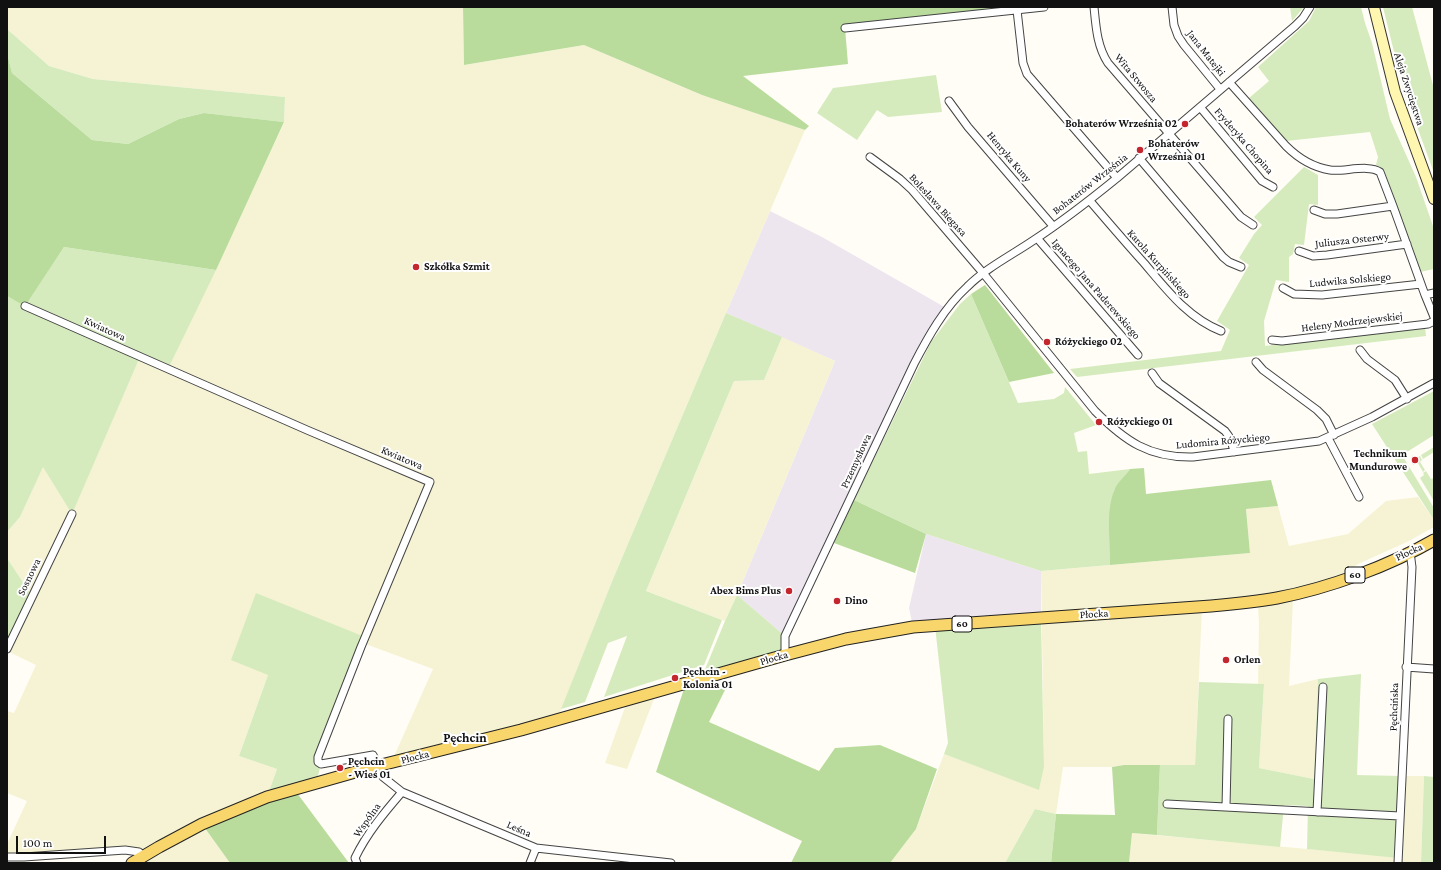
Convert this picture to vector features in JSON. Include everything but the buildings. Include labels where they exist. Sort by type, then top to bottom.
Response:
[{"type":"main road","name":"Aleja Zwycięstwa","points":[[1374,7],[1395,92],[1434,199]]},
{"type":"main road","name":"Płocka","points":[[132,863],[202,824],[267,797],[378,766],[521,730],[846,639],[914,627],[1211,606],[1258,601],[1321,587],[1362,572],[1410,552],[1434,540]]},
{"type":"street","points":[[845,28],[1044,7]]},
{"type":"street","name":"Wita Stwosza","points":[[1094,7],[1098,42],[1101,53],[1108,63],[1241,217],[1253,224]]},
{"type":"street","name":"Jana Matejki","points":[[1172,7],[1174,25],[1178,36],[1220,89]]},
{"type":"street","name":"Bohaterów Września","points":[[983,273],[1090,201],[1303,18],[1310,7]]},
{"type":"street","points":[[1016,10],[1023,62],[1027,74],[1117,178]]},
{"type":"street","points":[[1229,82],[1295,155],[1307,162],[1330,170],[1376,170],[1382,176],[1421,284],[1429,299],[1434,317]]},
{"type":"street","name":"Henryka Kuny","points":[[949,101],[968,127],[1053,226]]},
{"type":"street","name":"Fryderyka Chopina","points":[[1200,107],[1262,181],[1273,187]]},
{"type":"street","name":"Bolesława Biegasa","points":[[870,157],[900,179],[912,190],[983,273]]},
{"type":"street","points":[[1139,158],[1223,256],[1229,262],[1241,267]]},
{"type":"street","name":"Karola Kurpińskiego","points":[[1090,201],[1174,298],[1190,314],[1208,326],[1221,331]]},
{"type":"street","points":[[1314,210],[1325,214],[1337,214],[1393,206]]},
{"type":"street","name":"Ignacego Jana Paderewskiego","points":[[1037,238],[1138,355]]},
{"type":"street","name":"Juliusza Osterwy","points":[[1299,251],[1313,256],[1407,244]]},
{"type":"street","name":"Przemysłowa","points":[[785,655],[785,636],[914,364],[931,334],[948,309],[967,287],[983,273]]},
{"type":"street","name":"Ludomira Różyckiego","points":[[983,273],[1095,411],[1118,433],[1148,450],[1161,455],[1193,457],[1308,443],[1331,436],[1407,399],[1434,383]]},
{"type":"street","name":"Ludwika Solskiego","points":[[1282,288],[1294,294],[1322,295],[1421,284]]},
{"type":"street","points":[[1429,299],[1434,293]]},
{"type":"street","name":"Kwiatowa","points":[[25,306],[300,427],[430,482],[361,647],[318,757],[318,762],[320,764],[373,755],[378,766]]},
{"type":"street","name":"Heleny Modrzejewskiej","points":[[1272,340],[1282,341],[1428,324],[1434,321]]},
{"type":"street","points":[[1360,350],[1367,359],[1398,384],[1407,399]]},
{"type":"street","points":[[1256,362],[1263,370],[1318,410],[1326,419],[1331,436],[1359,497]]},
{"type":"street","points":[[1152,373],[1159,383],[1225,431],[1232,441],[1234,452]]},
{"type":"street","name":"Sosnowa","points":[[7,649],[72,514]]},
{"type":"street","name":"Pęchcińska","points":[[1398,863],[1406,667],[1412,567],[1410,552]]},
{"type":"street","points":[[1406,667],[1434,669]]},
{"type":"street","points":[[1318,812],[1323,687]]},
{"type":"street","points":[[1226,807],[1228,719]]},
{"type":"street","name":"Leśna","points":[[378,766],[383,777],[402,792],[536,848],[671,863]]},
{"type":"street","name":"Wspólna","points":[[357,863],[355,858],[366,838],[380,818],[402,792]]},
{"type":"street","points":[[1167,804],[1400,816]]},
{"type":"street","points":[[530,863],[536,848]]},
{"type":"street","points":[[7,857],[125,850],[139,852],[143,856]]},
{"type":"shaded area","points":[[7,7],[463,7],[464,65],[584,45],[702,95],[805,130],[613,579],[557,720],[391,763],[433,669],[363,643],[268,675],[239,756],[277,769],[267,797],[202,824],[230,863],[148,863],[139,852],[7,857],[7,844],[27,801],[7,793],[7,711],[14,713],[36,665],[7,651],[32,596],[7,558],[7,532],[20,517],[43,466],[72,513],[140,357],[168,369],[284,123],[285,97],[93,79],[49,66],[7,29]]},
{"type":"shaded area","points":[[770,211],[822,237],[948,309],[927,340],[785,636],[737,595],[835,361],[726,313]]},
{"type":"shaded area","points":[[782,337],[835,361],[725,621],[646,591],[734,381],[764,380]]},
{"type":"shaded area","points":[[1418,497],[1434,520],[1434,527],[1407,542],[1360,563],[1321,587],[1202,607],[1195,765],[1063,767],[1056,814],[1035,809],[1005,863],[890,863],[916,829],[944,754],[1039,789],[1044,766],[1041,571],[1250,553],[1246,509],[1278,506],[1289,546],[1348,534],[1386,501]]},
{"type":"shaded area","points":[[926,534],[1041,571],[1041,618],[913,627],[909,608]]},
{"type":"shaded area","points":[[1293,600],[1289,686],[1318,679],[1314,779],[1259,768],[1264,685],[1258,684],[1258,605]]},
{"type":"shaded area","points":[[657,691],[627,769],[605,763],[628,699]]},
{"type":"shaded area","points":[[1405,776],[1424,776],[1421,863],[1400,863]]},
{"type":"shaded area","points":[[1132,833],[1395,857],[1395,863],[1129,863]]},
{"type":"green space","points":[[463,7],[1041,7],[845,28],[848,64],[743,76],[809,126],[805,130],[702,95],[584,45],[464,65]]},
{"type":"green space","points":[[1290,7],[1304,7],[1292,21]]},
{"type":"green space","points":[[1316,7],[1361,7],[1372,43],[1390,119],[1416,177],[1434,229],[1434,269],[1420,272],[1384,170],[1376,165],[1378,157],[1370,132],[1286,141],[1249,98],[1269,81],[1258,67],[1309,21]]},
{"type":"green space","points":[[1383,7],[1412,7],[1434,89],[1434,173],[1403,88]]},
{"type":"green space","points":[[7,29],[49,66],[93,79],[285,97],[284,122],[204,113],[179,119],[128,144],[92,140],[12,73],[7,53]]},
{"type":"green space","points":[[7,53],[12,73],[92,140],[128,144],[179,119],[204,113],[284,122],[216,270],[64,247],[25,306],[7,296]]},
{"type":"green space","points":[[936,75],[942,112],[888,117],[877,110],[857,140],[817,113],[833,88]]},
{"type":"green space","points":[[1304,167],[1318,175],[1318,205],[1309,204],[1304,245],[1295,244],[1293,254],[1289,257],[1289,282],[1276,280],[1264,321],[1265,346],[1425,327],[1426,336],[1077,377],[1070,369],[1221,351],[1230,330],[1217,321],[1249,265],[1239,258],[1254,234],[1262,225],[1254,217]]},
{"type":"green space","points":[[64,247],[216,270],[168,369],[140,357],[72,514],[43,467],[20,517],[7,532],[7,296],[25,305]]},
{"type":"green space","points":[[985,285],[1054,373],[1009,382],[971,294]]},
{"type":"green space","points":[[971,294],[1018,403],[1054,399],[1064,393],[1065,387],[1096,425],[1074,433],[1078,452],[1087,451],[1089,474],[1130,469],[1114,490],[1110,565],[1041,571],[926,534],[854,500],[931,342],[960,304]]},
{"type":"green space","points":[[726,313],[782,337],[764,380],[734,381],[646,591],[722,620],[704,665],[604,697],[627,636],[608,643],[585,702],[561,709],[613,579]]},
{"type":"green space","name":"Technikum Mundurowe","points":[[1434,391],[1434,435],[1402,455],[1434,508],[1434,520],[1372,424]]},
{"type":"green space","points":[[1434,447],[1434,452],[1423,459],[1421,455]]},
{"type":"green space","points":[[1413,455],[1415,459],[1420,456],[1422,460],[1420,462],[1425,470],[1423,472],[1418,463],[1413,465],[1411,459]]},
{"type":"green space","points":[[1144,468],[1146,494],[1271,480],[1278,506],[1246,509],[1250,553],[1110,565],[1109,518],[1111,500],[1115,488],[1130,469]]},
{"type":"green space","points":[[1426,471],[1431,479],[1434,478],[1434,501],[1420,478]]},
{"type":"green space","points":[[854,500],[926,534],[915,573],[834,543]]},
{"type":"green space","points":[[7,558],[32,596],[7,649]]},
{"type":"green space","points":[[256,593],[365,637],[318,757],[321,764],[316,783],[267,797],[277,769],[239,756],[268,675],[231,660]]},
{"type":"green space","points":[[737,595],[785,636],[785,655],[701,679],[725,621]]},
{"type":"green space","points":[[1041,618],[1044,767],[1039,790],[944,754],[948,743],[935,626]]},
{"type":"green space","points":[[1361,674],[1357,775],[1401,776],[1398,858],[1307,849],[1308,806],[1284,805],[1280,847],[1157,835],[1160,765],[1195,765],[1199,682],[1264,684],[1259,768],[1314,779],[1318,679]]},
{"type":"green space","points":[[701,679],[725,690],[709,722],[819,771],[835,748],[880,745],[937,769],[916,829],[890,863],[791,863],[802,841],[656,772],[686,683]]},
{"type":"green space","points":[[1124,765],[1160,765],[1157,835],[1132,833],[1129,863],[1051,863],[1056,814],[1115,815],[1112,767]]},
{"type":"green space","points":[[1424,776],[1434,777],[1434,863],[1421,863]]},
{"type":"green space","points":[[294,789],[349,863],[230,863],[202,824]]},
{"type":"green space","points":[[1035,809],[1056,814],[1051,863],[1005,863]]},
{"type":"place","name":"Bohaterów Września 02","points":[[1185,124]]},
{"type":"place","name":"Bohaterów Września 01","points":[[1140,150]]},
{"type":"place","name":"Szkółka Szmit","points":[[416,267]]},
{"type":"place","name":"Różyckiego 02","points":[[1047,342]]},
{"type":"place","name":"Różyckiego 01","points":[[1099,422]]},
{"type":"place","name":"Technikum Mundurowe","points":[[1415,460]]},
{"type":"place","name":"Abex Bims Plus","points":[[789,591]]},
{"type":"place","name":"Dino","points":[[837,601]]},
{"type":"place","name":"Orlen","points":[[1226,660]]},
{"type":"place","name":"Pęchcin - Kolonia 01","points":[[675,678]]},
{"type":"place","name":"Pęchcin - Wieś 01","points":[[340,768]]},
{"type":"district","name":"Pęchcin","points":[[465,738]]}]
